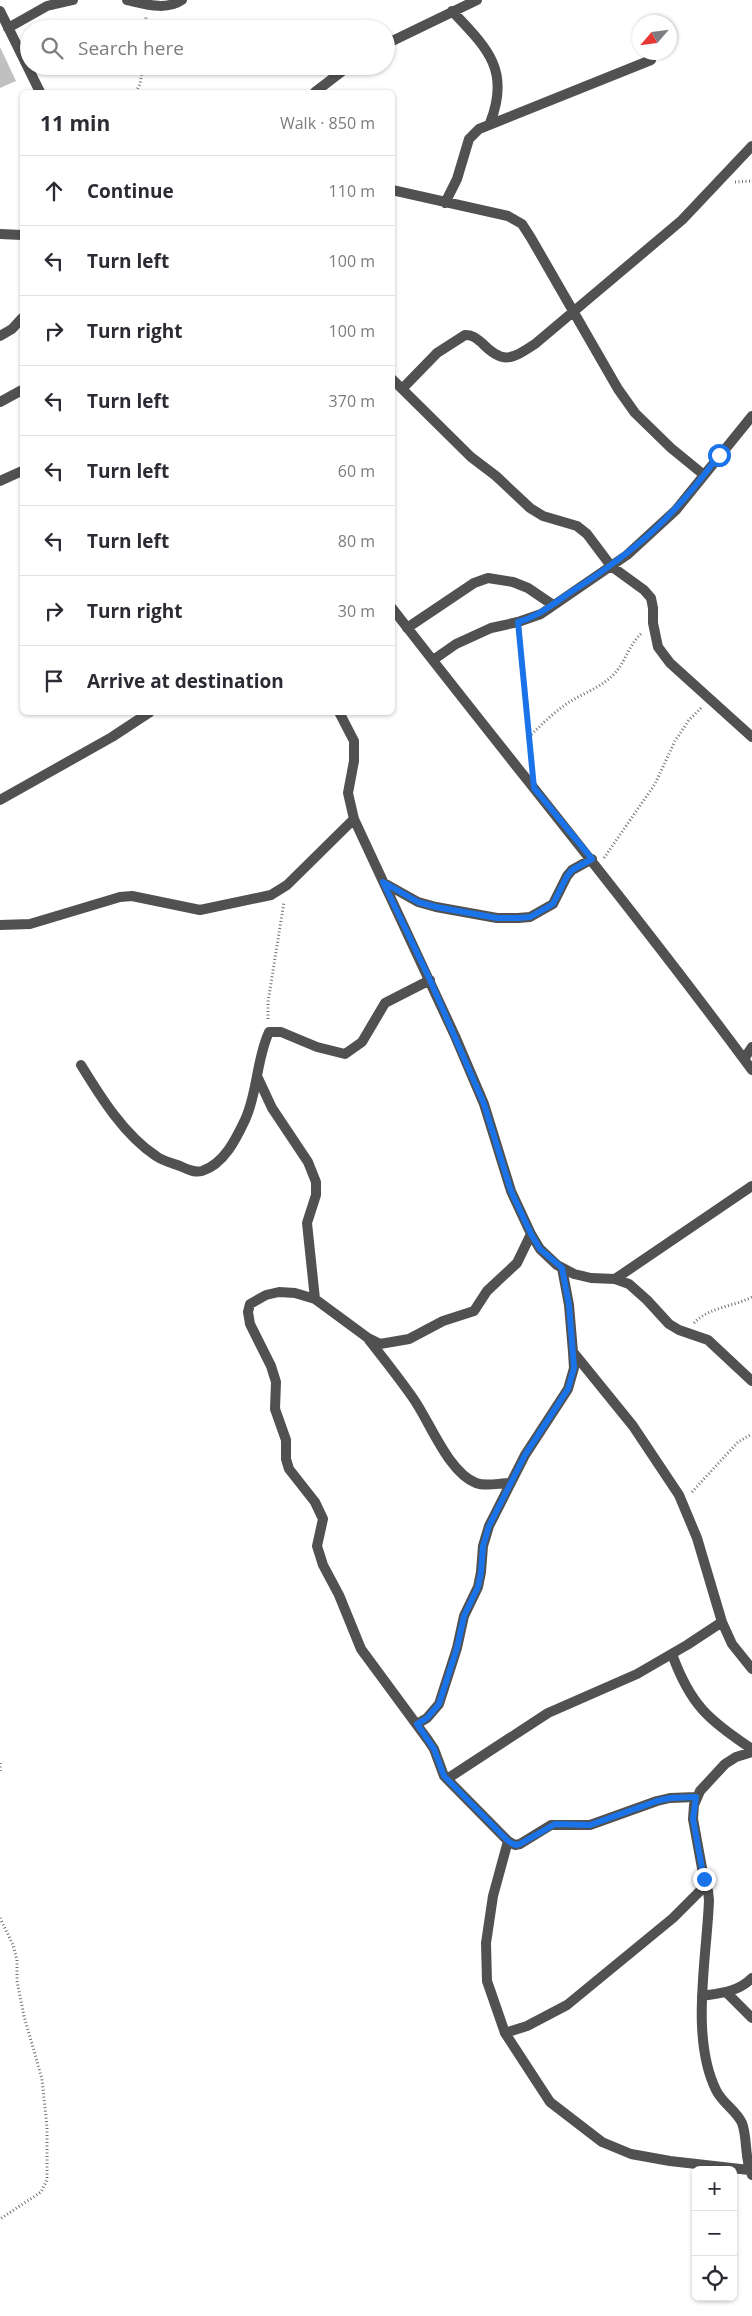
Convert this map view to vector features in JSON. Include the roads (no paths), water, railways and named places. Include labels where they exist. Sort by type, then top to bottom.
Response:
[{"type":"street","points":[[22,20],[47,6],[72,0]]},
{"type":"street","points":[[128,0],[157,6],[170,6],[182,0]]},
{"type":"street","points":[[395,40],[478,0]]},
{"type":"street","points":[[0,11],[20,52]]},
{"type":"street","points":[[452,11],[472,33],[494,66],[499,80],[498,103],[490,123]]},
{"type":"street","points":[[8,28],[20,21]]},
{"type":"street","points":[[445,203],[457,179],[469,139],[479,129],[650,60]]},
{"type":"street","points":[[32,75],[39,90]]},
{"type":"street","points":[[318,90],[337,75]]},
{"type":"street","points":[[402,389],[437,353],[465,335],[476,338],[498,357],[505,359],[520,354],[536,344],[682,220],[752,146]]},
{"type":"street","points":[[395,191],[508,216],[522,224],[549,265],[618,389],[635,413],[671,448],[704,475]]},
{"type":"street","points":[[0,234],[20,235]]},
{"type":"street","points":[[0,336],[12,329],[20,320]]},
{"type":"street","points":[[395,382],[471,457],[496,476],[530,508],[543,516],[577,526],[587,534],[611,566],[644,590],[651,598],[653,623],[658,647],[670,663],[752,737]]},
{"type":"street","points":[[0,402],[20,391]]},
{"type":"street","points":[[433,660],[456,644],[491,628],[518,622],[541,614],[611,566],[659,527],[752,416]]},
{"type":"street","points":[[0,481],[20,472]]},
{"type":"street","points":[[407,628],[474,583],[488,578],[520,585],[552,606]]},
{"type":"street","points":[[395,613],[595,863],[752,1070]]},
{"type":"street","points":[[0,800],[112,737],[145,715]]},
{"type":"street","points":[[341,715],[354,741],[354,761],[348,793],[354,819],[430,980],[484,1104],[511,1191],[540,1249],[562,1268],[574,1274],[592,1278],[615,1279],[628,1284],[647,1300],[669,1324],[679,1330],[708,1340],[752,1381]]},
{"type":"street","points":[[0,925],[30,924],[120,897],[132,896],[191,909],[212,909],[272,895],[287,885],[354,819]]},
{"type":"street","points":[[383,882],[418,902],[436,907],[497,918],[530,917],[553,904],[572,870],[595,863]]},
{"type":"street","points":[[81,1065],[104,1103],[136,1138],[156,1156],[191,1171],[202,1171],[224,1157],[245,1120],[252,1103],[261,1055],[269,1032],[281,1032],[317,1047],[345,1054],[362,1042],[385,1003],[430,980]]},
{"type":"street","points":[[744,1059],[752,1046]]},
{"type":"street","points":[[258,1078],[268,1101],[308,1162],[316,1182],[316,1195],[307,1223],[315,1300]]},
{"type":"street","points":[[615,1279],[752,1186]]},
{"type":"street","points":[[531,1234],[517,1263],[487,1291],[474,1311],[443,1321],[409,1339],[380,1344],[368,1338],[315,1300],[295,1293],[279,1292],[266,1295],[250,1304],[248,1312],[250,1324],[268,1358],[276,1382],[275,1409],[286,1440],[286,1459],[289,1469],[315,1502],[322,1519],[317,1546],[323,1565],[339,1595],[361,1649],[434,1749],[439,1768],[447,1779],[508,1841],[515,1845],[520,1844],[555,1824],[590,1825],[657,1801],[670,1798],[696,1797]]},
{"type":"street","points":[[417,1724],[427,1718],[439,1704],[457,1648],[464,1616],[478,1587],[485,1538],[510,1482],[535,1438],[568,1389],[574,1368],[569,1305],[562,1268]]},
{"type":"street","points":[[368,1338],[414,1398],[446,1453],[463,1475],[476,1483],[510,1482]]},
{"type":"street","points":[[573,1352],[633,1426],[661,1465],[683,1503],[697,1538],[722,1622],[732,1644],[752,1669]]},
{"type":"street","points":[[447,1779],[548,1713],[637,1674],[722,1622]]},
{"type":"street","points":[[672,1654],[684,1686],[700,1707],[721,1728],[752,1750]]},
{"type":"street","points":[[505,2033],[534,2023],[567,2005],[674,1918],[702,1889],[703,1865],[693,1819],[696,1797],[711,1777],[725,1764],[736,1756],[752,1750]]},
{"type":"street","points":[[508,1841],[493,1896],[486,1942],[487,1981],[505,2033],[550,2102],[578,2126],[602,2142],[641,2156],[751,2173],[741,2121],[721,2099],[710,2074],[704,2041],[702,1996],[709,1900],[708,1890],[703,1882]]},
{"type":"street","points":[[702,1996],[727,1992],[744,1986],[752,1978]]},
{"type":"street","points":[[727,1992],[752,2018]]}]
